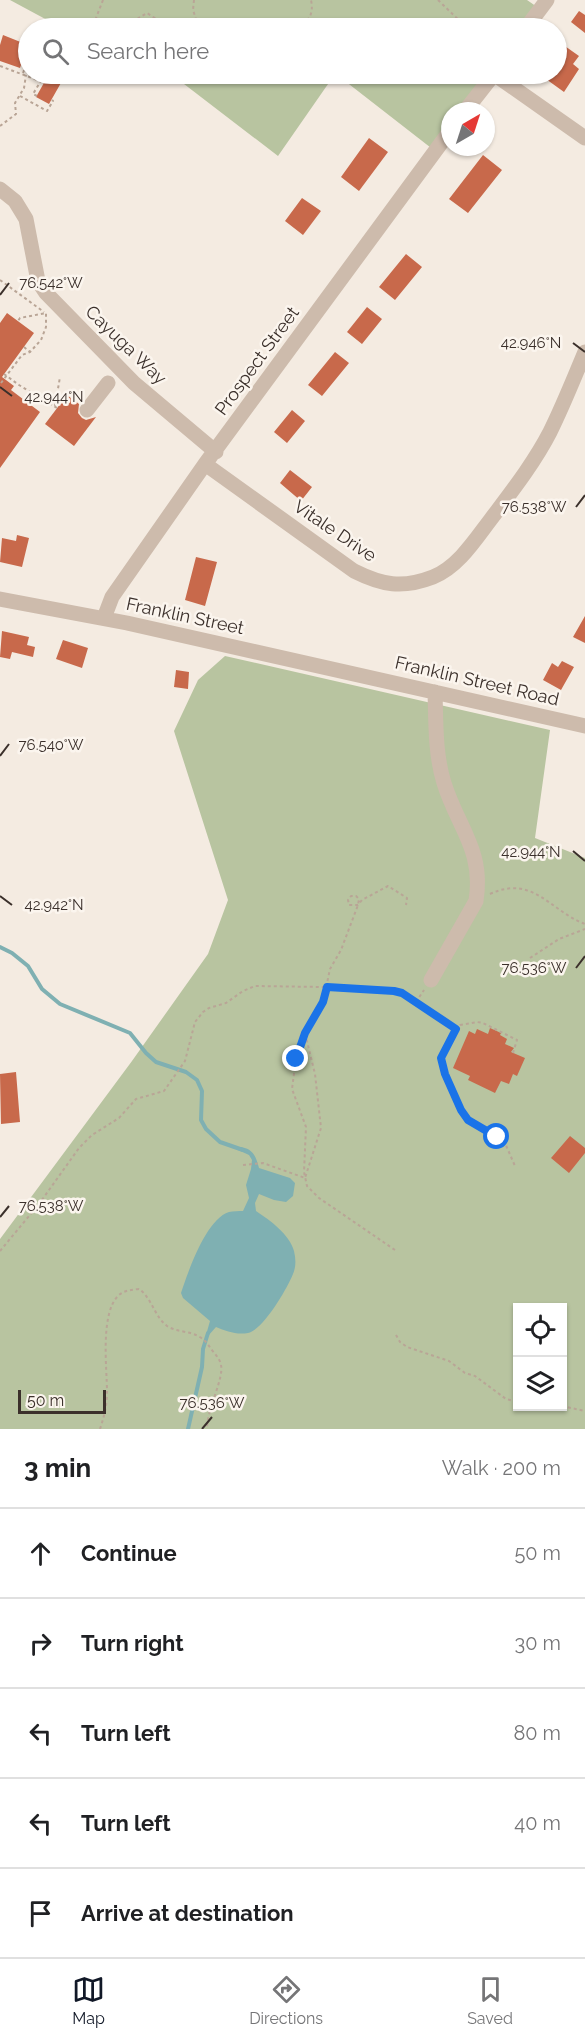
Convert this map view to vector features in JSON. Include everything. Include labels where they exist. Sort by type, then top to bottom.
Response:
[{"type":"street","points":[[534,18],[547,0]]},
{"type":"street","points":[[472,102],[486,84]]},
{"type":"street","points":[[508,84],[585,138]]},
{"type":"street","name":"Prospect Street","points":[[104,618],[112,597],[205,464],[441,143]]},
{"type":"street","name":"Cayuga Way","points":[[0,189],[15,201],[26,219],[38,281],[46,293],[134,383],[216,452]]},
{"type":"street","name":"Vitale Drive","points":[[205,464],[354,571],[374,581],[394,585],[415,583],[435,576],[454,563],[476,540],[526,472],[549,432],[585,352]]},
{"type":"street","points":[[87,410],[108,383]]},
{"type":"street","name":"Franklin Street","points":[[0,599],[104,618],[361,675]]},
{"type":"street","name":"Franklin Street Road","points":[[361,675],[585,726]]},
{"type":"street","points":[[431,980],[476,901],[478,886],[477,861],[444,784],[438,762],[435,692]]},
{"type":"path","points":[[96,18],[103,0]]},
{"type":"path","points":[[194,0],[193,10],[196,18]]},
{"type":"path","points":[[309,18],[312,13],[311,0]]},
{"type":"path","points":[[438,0],[457,18]]},
{"type":"path","points":[[139,18],[147,13],[155,18]]},
{"type":"path","points":[[0,66],[18,72]]},
{"type":"path","points":[[0,126],[16,114],[14,106],[24,84]]},
{"type":"path","points":[[37,96],[33,94],[38,84]]},
{"type":"path","points":[[20,96],[47,111],[53,101],[51,100]]},
{"type":"path","points":[[1,383],[22,355],[35,348],[44,334],[46,313],[20,318],[18,321]]},
{"type":"path","points":[[24,347],[30,352]]},
{"type":"path","points":[[5,375],[11,382],[56,407],[60,377]]},
{"type":"path","points":[[395,1250],[311,1192],[307,1186],[305,1178],[306,1127],[292,1089],[296,1059],[305,1033],[323,1002],[330,969],[341,950],[358,905],[362,900],[388,886],[407,898],[406,905]]},
{"type":"path","points":[[476,901],[494,892],[507,889],[527,890],[585,927]]},
{"type":"path","points":[[530,958],[559,939],[585,927]]},
{"type":"path","points":[[0,1251],[39,1204],[79,1148],[92,1135],[119,1118],[136,1099],[164,1091],[185,1061],[195,1022],[203,1012],[226,1003],[243,991],[255,987],[327,987],[394,991],[402,993],[456,1029]]},
{"type":"path","points":[[513,1053],[517,1040],[477,1022],[460,1025],[441,1058],[445,1074],[461,1110],[468,1120],[505,1143],[515,1166]]},
{"type":"path","points":[[305,1033],[315,1074],[321,1128],[305,1178]]},
{"type":"path","points":[[243,1164],[263,1163],[305,1178]]},
{"type":"path","points":[[100,1429],[106,1403],[105,1359],[113,1302],[128,1290],[139,1289],[151,1301],[168,1327],[198,1335],[219,1360],[221,1376],[210,1406],[207,1429]]},
{"type":"path","points":[[396,1335],[407,1347],[448,1361],[492,1387],[506,1399],[513,1401]]},
{"type":"path","points":[[567,1407],[585,1411]]},
{"type":"green space","points":[[10,0],[527,0],[540,9],[533,18],[43,18]]},
{"type":"green space","points":[[184,84],[328,84],[278,156]]},
{"type":"green space","points":[[349,84],[484,84],[471,102],[441,102],[441,143],[435,151]]},
{"type":"green space","points":[[225,656],[550,730],[535,838],[585,858],[585,1429],[0,1429],[0,1239],[208,954],[228,900],[174,731],[198,680]]},
{"type":"water","points":[[241,1147],[253,1154],[259,1168],[290,1178],[295,1183],[293,1196],[286,1202],[259,1194],[255,1203],[256,1211],[284,1234],[292,1245],[295,1269],[286,1289],[261,1325],[248,1333],[227,1331],[216,1327],[208,1336],[206,1335],[210,1321],[183,1298],[181,1293],[199,1247],[213,1225],[229,1212],[243,1211],[249,1198],[246,1185],[252,1160],[249,1155],[238,1150]]},
{"type":"building","points":[[579,11],[585,15],[585,33],[571,22]]},
{"type":"building","points":[[3,35],[18,41],[18,67],[0,61],[0,45]]},
{"type":"building","points":[[567,48],[579,56],[573,64],[579,69],[564,92],[553,84],[567,84]]},
{"type":"building","points":[[43,84],[60,84],[49,104],[36,97]]},
{"type":"building","points":[[369,138],[388,152],[359,191],[341,177]]},
{"type":"building","points":[[482,156],[502,170],[468,213],[449,199]]},
{"type":"building","points":[[302,198],[321,211],[303,235],[285,221]]},
{"type":"building","points":[[406,254],[422,267],[395,300],[379,287]]},
{"type":"building","points":[[367,307],[382,319],[362,344],[347,332]]},
{"type":"building","points":[[7,313],[34,333],[2,377],[14,386],[11,390],[40,412],[0,468],[0,323]]},
{"type":"building","points":[[335,352],[349,363],[322,396],[308,385]]},
{"type":"building","points":[[67,395],[79,404],[78,413],[82,418],[86,420],[96,417],[74,446],[45,424]]},
{"type":"building","points":[[292,410],[305,421],[287,443],[274,432]]},
{"type":"building","points":[[290,470],[312,487],[301,501],[280,483]]},
{"type":"building","points":[[17,535],[29,538],[22,567],[0,562],[2,538],[16,541]]},
{"type":"building","points":[[196,557],[217,562],[205,606],[185,600]]},
{"type":"building","points":[[585,616],[585,643],[573,637]]},
{"type":"building","points":[[2,631],[29,637],[27,645],[35,647],[33,657],[12,652],[10,659],[0,657]]},
{"type":"building","points":[[63,640],[88,648],[82,668],[56,659]]},
{"type":"building","points":[[562,661],[574,667],[561,690],[543,680],[552,663],[558,667]]},
{"type":"building","points":[[176,670],[189,672],[188,689],[174,687]]},
{"type":"building","points":[[490,1028],[507,1039],[505,1044],[514,1048],[511,1052],[525,1058],[517,1076],[513,1074],[509,1084],[501,1081],[495,1093],[468,1080],[470,1076],[453,1068],[469,1031],[475,1034],[477,1029],[488,1034]]},
{"type":"building","points":[[16,1072],[20,1122],[1,1124],[0,1074]]},
{"type":"building","points":[[570,1136],[585,1148],[585,1153],[569,1173],[551,1158]]},
{"type":"waterway","points":[[0,947],[28,966],[42,989],[60,1004],[130,1033],[156,1062],[186,1072],[197,1080],[202,1091],[201,1120],[206,1129],[220,1142],[243,1150]]},
{"type":"waterway","points":[[188,1429],[208,1333]]},
{"type":"route","points":[[296,1059],[305,1033],[323,1002],[327,987],[402,993],[456,1029],[441,1058],[445,1074],[468,1120],[497,1137]]}]
